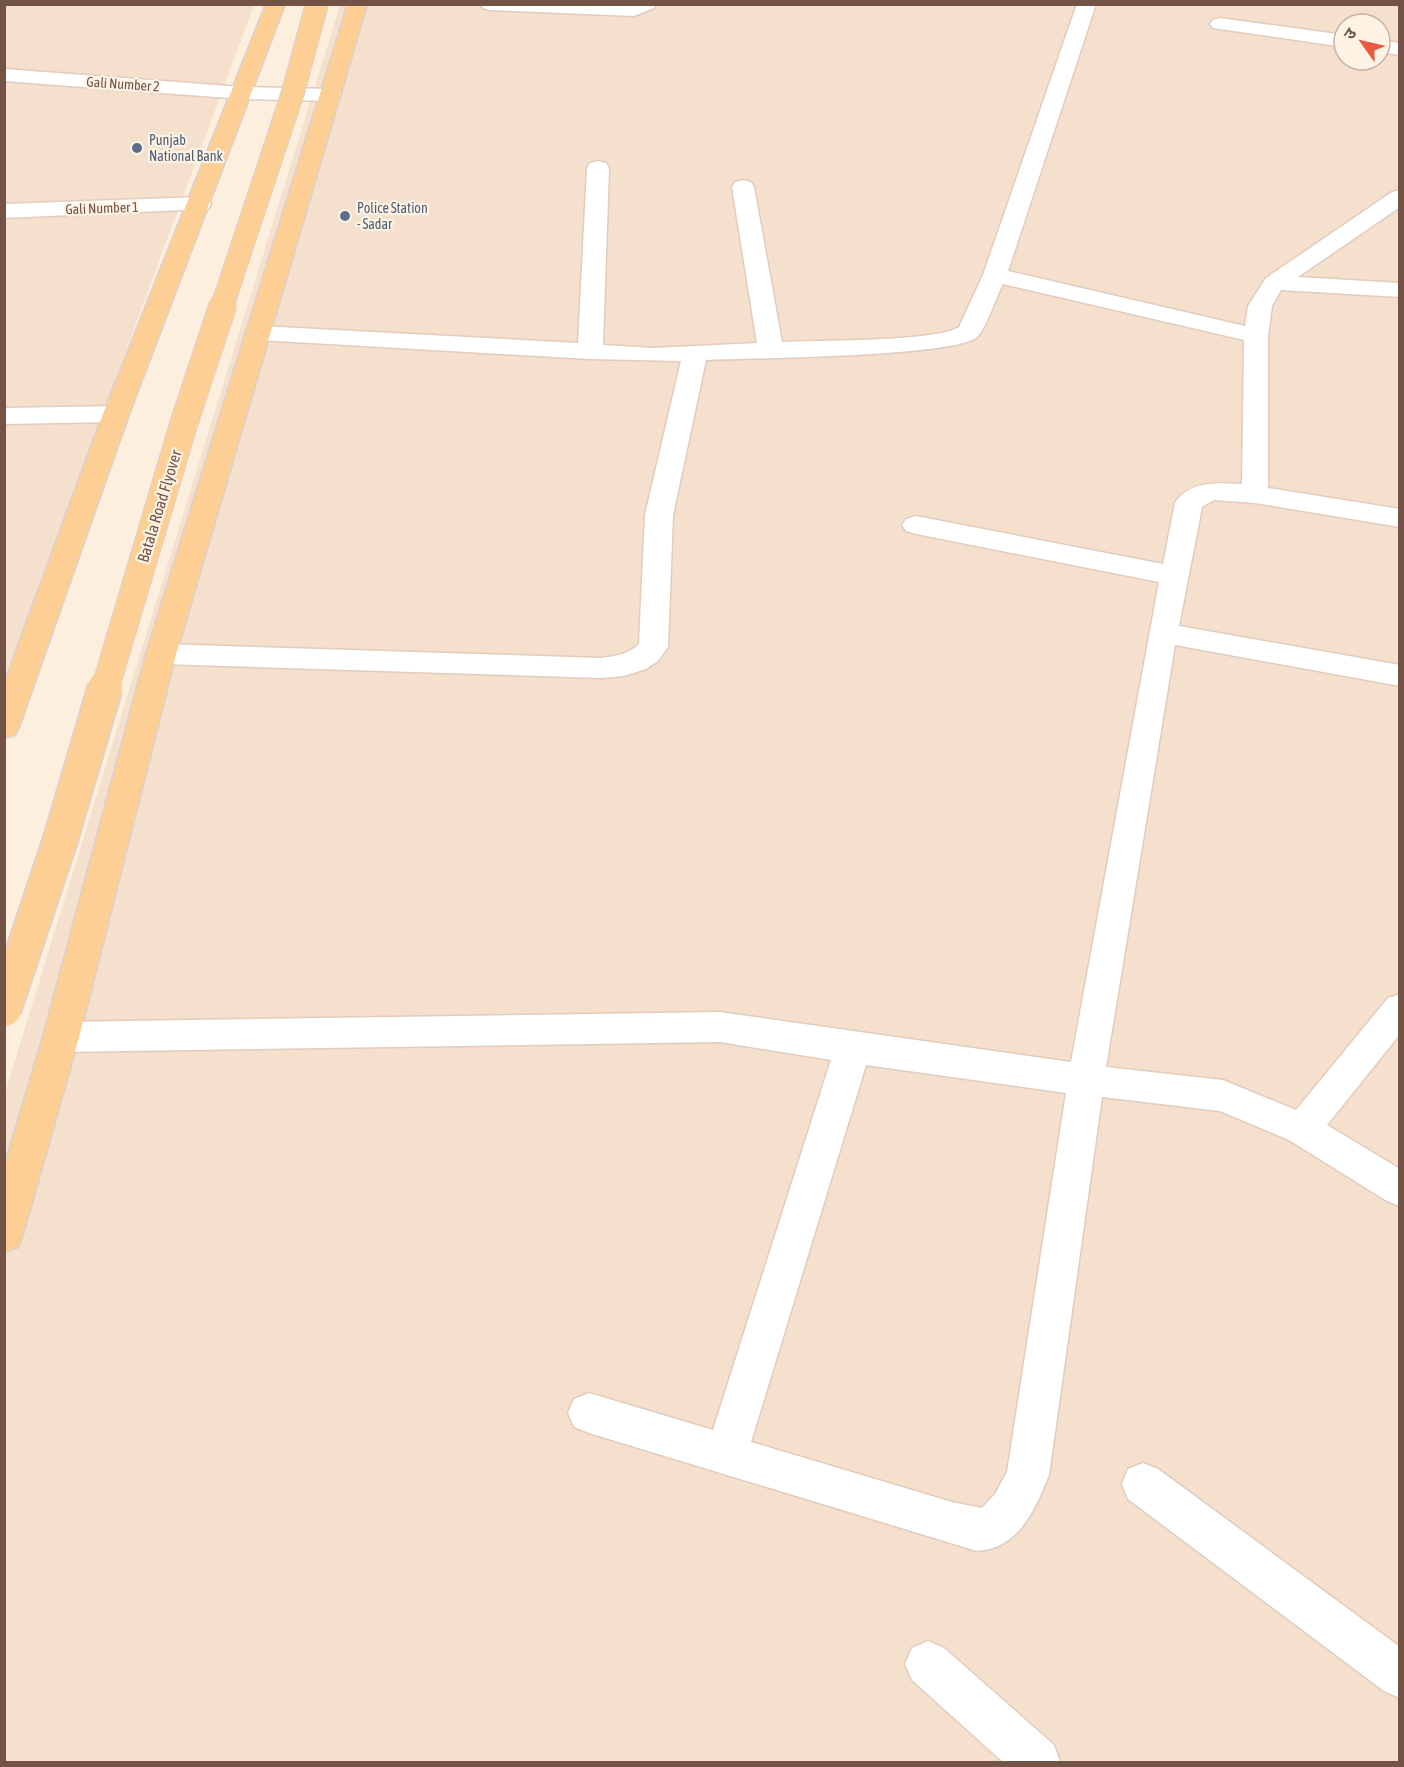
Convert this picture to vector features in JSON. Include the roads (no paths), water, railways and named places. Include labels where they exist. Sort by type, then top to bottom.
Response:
[{"type":"main road","points":[[4,727],[116,414],[200,204],[276,4]]},
{"type":"main road","name":"Batala Road Flyover","points":[[4,1009],[60,841],[183,426],[293,92],[317,4]]},
{"type":"main road","points":[[4,1233],[61,1037],[161,654],[358,4]]},
{"type":"street","points":[[490,4],[634,10],[647,4]]},
{"type":"street","points":[[260,333],[653,355],[925,343],[960,336],[969,331],[995,275],[1087,4]]},
{"type":"street","points":[[1220,24],[1332,39]]},
{"type":"street","name":"Gali Number 2","points":[[4,75],[242,93],[331,95]]},
{"type":"street","points":[[590,352],[598,168]]},
{"type":"street","points":[[743,187],[771,351]]},
{"type":"street","points":[[1255,494],[1256,336],[1260,306],[1274,283],[1400,197]]},
{"type":"street","name":"Gali Number 1","points":[[4,211],[200,204]]},
{"type":"street","points":[[995,275],[1256,336]]},
{"type":"street","points":[[1274,283],[1400,290]]},
{"type":"street","points":[[161,654],[601,668],[626,666],[643,659],[654,647],[660,515],[695,353]]},
{"type":"street","points":[[4,416],[116,414]]},
{"type":"street","points":[[589,1413],[952,1524],[981,1530],[1000,1521],[1015,1502],[1029,1475],[1086,1080],[1163,633],[1189,503],[1213,491],[1255,494],[1400,518]]},
{"type":"street","points":[[916,525],[1174,576]]},
{"type":"street","points":[[1163,633],[1400,676]]},
{"type":"street","points":[[1302,1129],[1400,1008]]},
{"type":"street","points":[[61,1037],[720,1027],[853,1048],[1222,1096],[1302,1129],[1400,1189]]},
{"type":"street","points":[[726,1454],[853,1048]]},
{"type":"street","points":[[1143,1484],[1400,1675]]},
{"type":"street","points":[[928,1664],[1037,1762]]},
{"type":"place","name":"Punjab National Bank","points":[[137,148]]},
{"type":"place","name":"Police Station - Sadar","points":[[345,216]]}]
